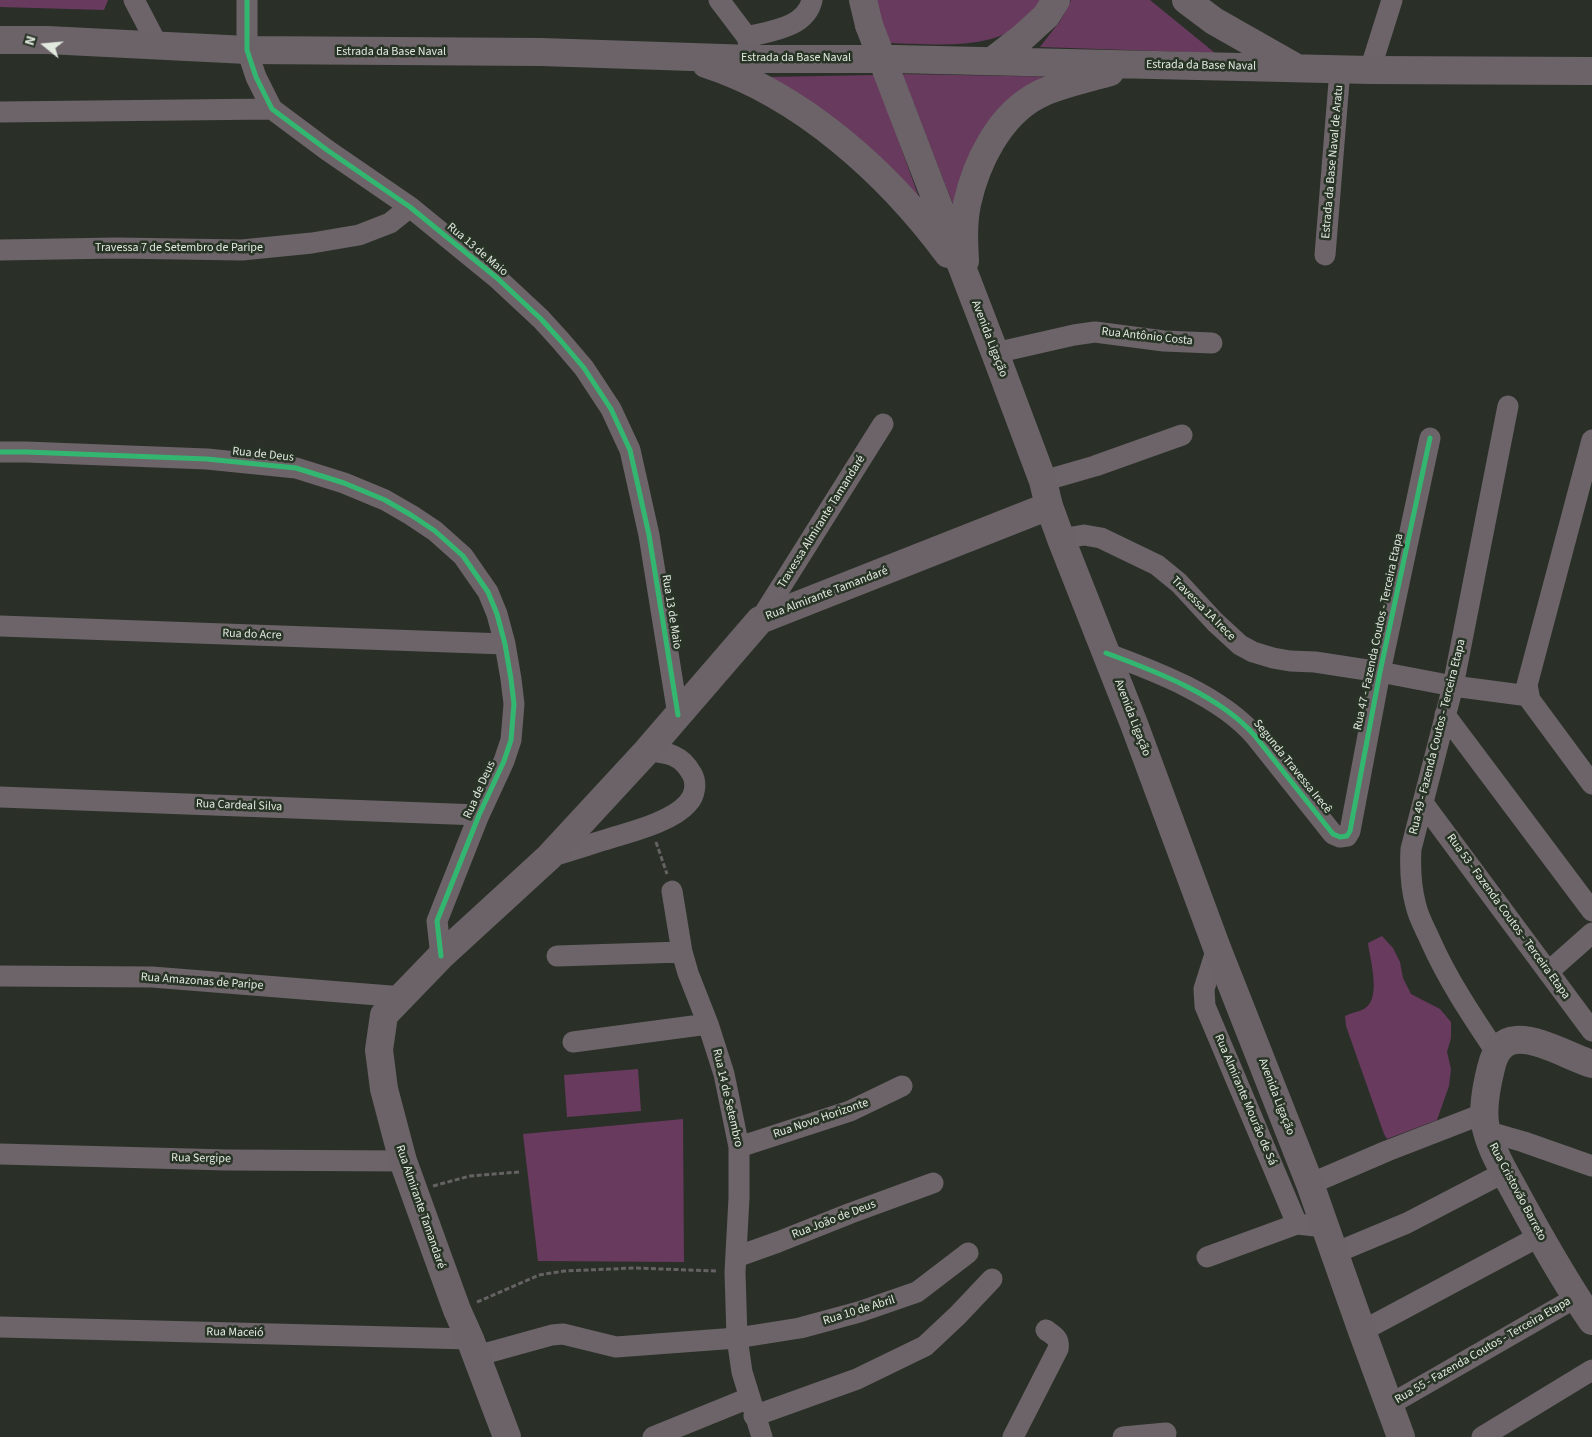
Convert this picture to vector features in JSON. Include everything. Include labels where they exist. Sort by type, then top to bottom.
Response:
[{"type":"main road","points":[[992,61],[1023,38],[1046,16],[1056,0]]},
{"type":"main road","points":[[1186,0],[1214,21],[1297,68]]},
{"type":"main road","name":"Avenida Ligação","points":[[866,12],[995,353],[1061,539],[1134,724],[1217,948],[1310,1184],[1401,1437]]},
{"type":"main road","name":"Estrada da Base Naval","points":[[0,40],[46,40],[247,50],[541,52],[682,56],[756,51],[895,59],[1145,65],[1370,70],[1592,71]]},
{"type":"main road","points":[[756,51],[762,65],[760,76],[764,88]]},
{"type":"main road","points":[[682,56],[717,68],[764,88],[821,125],[880,177],[939,242],[966,277]]},
{"type":"main road","points":[[966,277],[964,232],[967,205],[974,179],[984,154],[998,131],[1016,111],[1038,95],[1110,72],[1145,65]]},
{"type":"main road","name":"Rua Almirante Tamandaré","points":[[506,1437],[402,1161],[384,1089],[379,1050],[384,1016],[441,956],[549,857],[648,751],[760,620],[1046,494]]},
{"type":"main road","points":[[1485,1122],[1487,1088],[1493,1057],[1505,1044],[1514,1040],[1526,1040],[1592,1064]]},
{"type":"main road","name":"Rua Cristovão Barreto","points":[[1485,1122],[1505,1172],[1540,1236],[1587,1310]]},
{"type":"street","points":[[134,0],[158,46]]},
{"type":"street","name":"Rua 13 de Maio","points":[[247,0],[247,50],[256,78],[272,109],[327,150],[410,207],[497,278],[541,319],[584,368],[611,409],[630,450],[649,535],[678,715]]},
{"type":"street","points":[[719,0],[756,51],[799,20],[811,6],[812,0]]},
{"type":"street","points":[[1370,70],[1392,0]]},
{"type":"street","name":"Estrada da Base Naval de Aratu","points":[[1325,255],[1340,68]]},
{"type":"street","points":[[0,112],[272,109]]},
{"type":"street","name":"Travessa 7 de Setembro de Paripe","points":[[0,250],[117,248],[242,250],[312,243],[359,235],[390,223],[410,207]]},
{"type":"street","name":"Rua Antônio Costa","points":[[995,353],[1095,332],[1164,341],[1212,344]]},
{"type":"street","name":"Rua 49 - Fazenda Coutos - Terceira Etapa","points":[[1496,1052],[1453,986],[1441,964],[1416,906],[1412,881],[1411,848],[1453,686],[1508,406]]},
{"type":"street","name":"Travessa Almirante Tamandaré","points":[[760,620],[884,424]]},
{"type":"street","points":[[1046,494],[1095,466],[1182,435]]},
{"type":"street","name":"Rua 47 - Fazenda Coutos - Terceira Etapa","points":[[1350,831],[1380,672],[1430,438]]},
{"type":"street","points":[[1592,440],[1527,685],[1529,696],[1543,719],[1592,784]]},
{"type":"street","name":"Rua de Deus","points":[[0,452],[207,459],[296,468],[344,483],[385,500],[435,531],[463,556],[488,592],[505,644],[512,679],[514,704],[511,740],[504,761],[479,816],[437,921],[441,956]]},
{"type":"street","name":"Travessa 1A Irece","points":[[1061,539],[1084,535],[1101,538],[1157,565],[1179,583],[1215,622],[1240,645],[1253,652],[1290,661],[1315,662],[1453,686],[1529,696]]},
{"type":"street","name":"Rua do Acre","points":[[0,626],[505,644]]},
{"type":"street","name":"Segunda Travessa Irecê","points":[[1106,653],[1166,677],[1230,712],[1244,723],[1255,736],[1333,834],[1343,838],[1350,831]]},
{"type":"street","points":[[1445,715],[1592,911]]},
{"type":"street","name":"Rua Almirante Tamandaré","points":[[549,857],[650,826],[684,808],[690,802],[695,788],[694,776],[685,764],[679,758],[669,753],[648,751]]},
{"type":"street","name":"Rua Cardeal Silva","points":[[0,797],[479,816]]},
{"type":"street","name":"Rua 53 - Fazenda Coutos - Terceira Etapa","points":[[1423,803],[1592,1031]]},
{"type":"street","name":"Rua 14 de Setembro","points":[[672,891],[682,952],[724,1074],[739,1148],[736,1265],[737,1338],[742,1372],[762,1437]]},
{"type":"street","points":[[1548,972],[1592,933]]},
{"type":"street","name":"Rua Almirante Mourão de Sá","points":[[1217,948],[1204,989],[1205,1006],[1297,1224]]},
{"type":"street","points":[[558,956],[682,952]]},
{"type":"street","name":"Rua Amazonas de Paripe","points":[[0,976],[152,977],[403,997]]},
{"type":"street","points":[[573,1042],[708,1024]]},
{"type":"street","name":"Rua Novo Horizonte","points":[[739,1148],[850,1111],[902,1086]]},
{"type":"street","points":[[1310,1184],[1387,1151],[1485,1122],[1524,1142],[1592,1166]]},
{"type":"street","name":"Rua Sergipe","points":[[0,1154],[227,1160],[402,1161]]},
{"type":"street","points":[[1334,1253],[1407,1224],[1505,1172]]},
{"type":"street","name":"Rua João de Deus","points":[[736,1265],[778,1242],[932,1183]]},
{"type":"street","points":[[1207,1257],[1297,1224],[1325,1227]]},
{"type":"street","points":[[1362,1331],[1540,1236]]},
{"type":"street","name":"Rua 10 de Abril","points":[[473,1347],[563,1334],[616,1347],[737,1338],[800,1328],[859,1312],[917,1292],[968,1253]]},
{"type":"street","points":[[653,1437],[752,1407],[857,1379],[925,1346],[958,1316],[992,1279]]},
{"type":"street","name":"Rua 55 - Fazenda Coutos - Terceira Etapa","points":[[1389,1405],[1587,1310]]},
{"type":"street","name":"Rua Maceió","points":[[0,1327],[473,1347]]},
{"type":"street","points":[[1013,1437],[1058,1348],[1057,1338],[1046,1330]]},
{"type":"street","points":[[1482,1437],[1592,1370]]},
{"type":"street","points":[[1123,1437],[1166,1433]]},
{"type":"path","points":[[650,826],[672,891]]},
{"type":"path","points":[[413,1191],[470,1176],[519,1172]]},
{"type":"path","points":[[457,1310],[539,1275],[564,1271],[736,1265]]},
{"type":"shaded area","points":[[0,0],[108,0],[104,10],[0,7]]},
{"type":"shaded area","points":[[876,0],[1043,0],[1019,25],[1003,35],[972,43],[938,44],[890,43]]},
{"type":"shaded area","points":[[1071,0],[1150,0],[1215,53],[1040,47],[1060,21]]},
{"type":"shaded area","points":[[902,74],[1064,77],[1046,84],[956,212]]},
{"type":"shaded area","points":[[875,75],[922,206],[767,77]]},
{"type":"shaded area","points":[[1382,936],[1393,948],[1400,962],[1403,978],[1411,994],[1440,1009],[1451,1022],[1451,1038],[1447,1052],[1451,1069],[1449,1086],[1437,1120],[1387,1139],[1346,1026],[1345,1016],[1364,1009],[1369,1004],[1374,988],[1374,979],[1368,943]]},
{"type":"shaded area","points":[[638,1069],[641,1111],[567,1117],[564,1075]]},
{"type":"shaded area","points":[[683,1119],[684,1262],[538,1261],[523,1134]]},
{"type":"cycle path","points":[[247,0],[247,50],[256,77],[272,109],[327,150],[410,207],[497,278],[541,319],[561,341],[584,368],[611,409],[630,450],[649,535],[678,715]]},
{"type":"cycle path","points":[[1106,653],[1186,686],[1224,709],[1255,736],[1333,834],[1340,837],[1347,836],[1350,831],[1380,672],[1430,438]]},
{"type":"cycle path","points":[[0,452],[207,459],[296,468],[344,483],[385,500],[435,531],[463,556],[488,592],[497,614],[505,644],[514,704],[511,740],[504,761],[479,815],[437,921],[441,956]]}]
